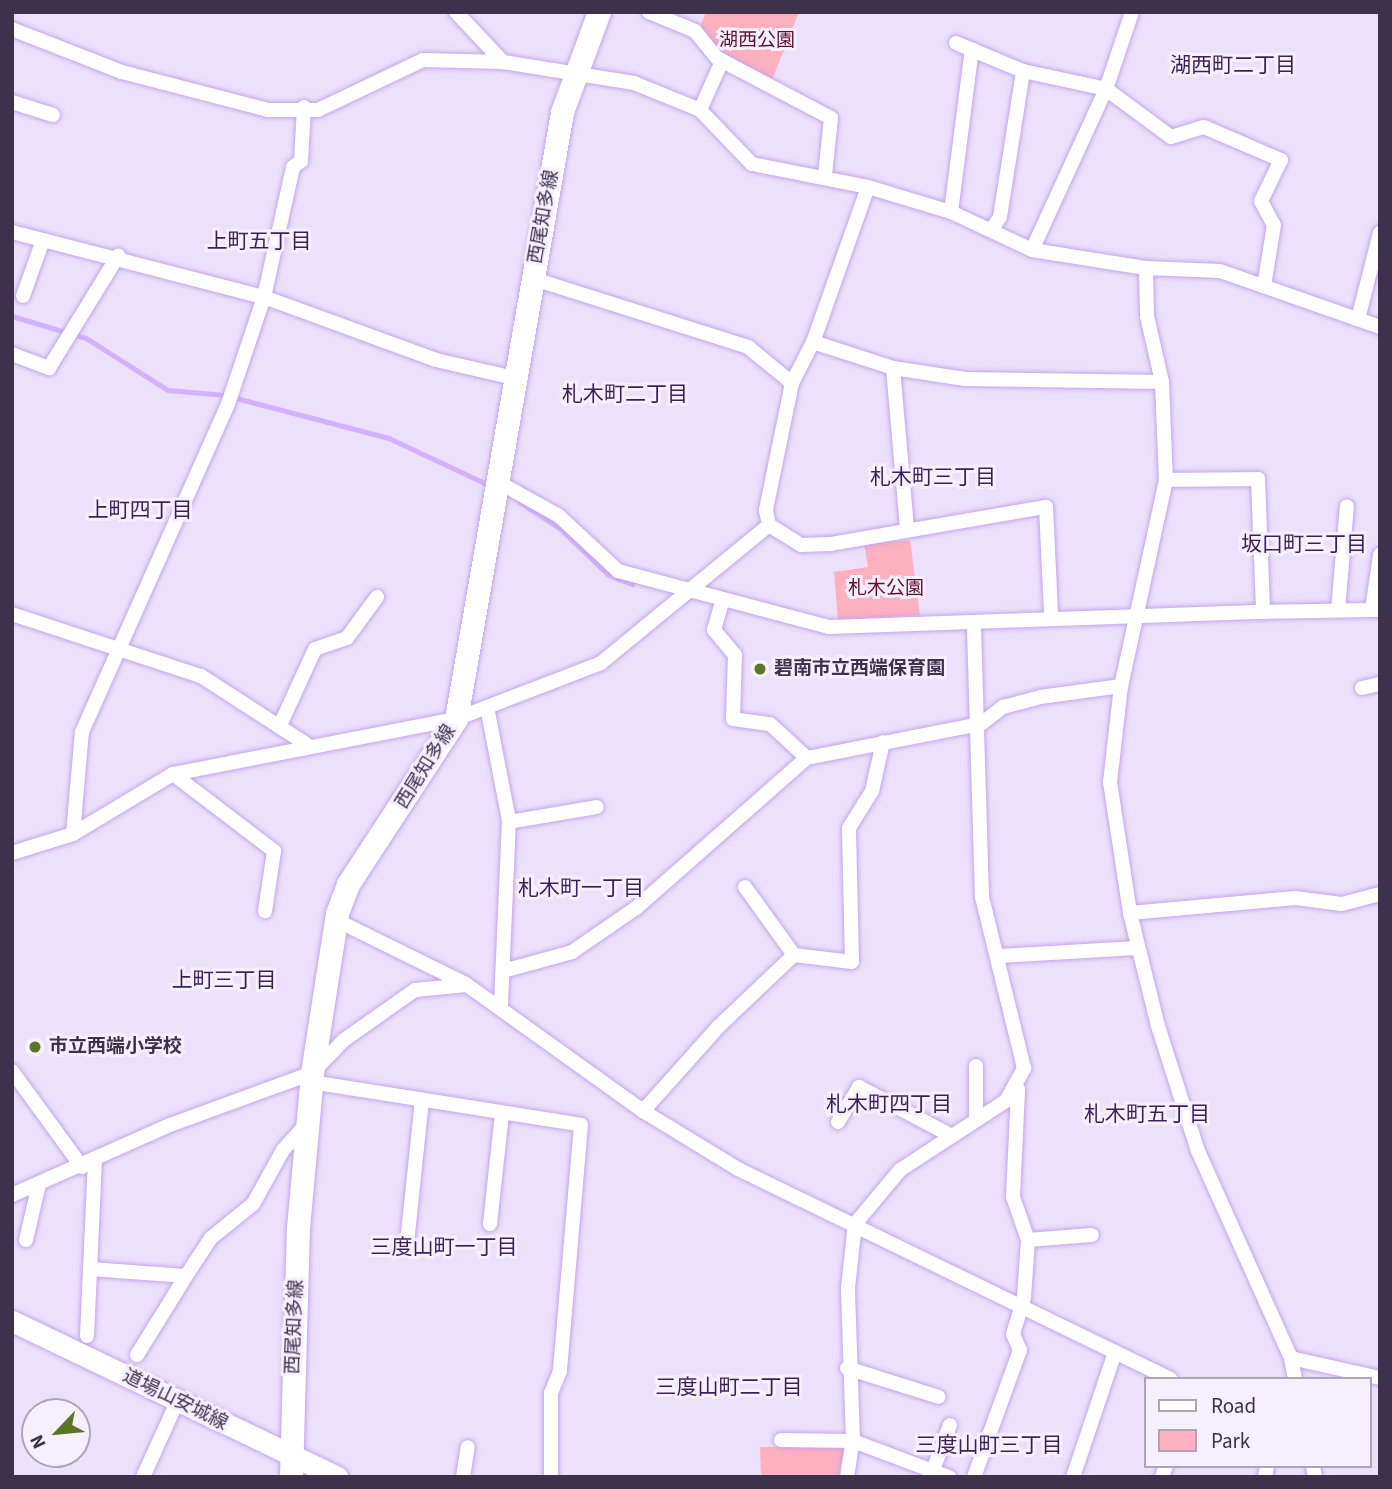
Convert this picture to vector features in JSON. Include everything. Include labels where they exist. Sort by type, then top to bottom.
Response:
[{"type":"main road","name":"西尾知多線","points":[[291,1467],[307,1123],[311,1077],[336,920],[348,884],[456,719],[572,71],[599,12]]},
{"type":"main road","name":"道場山安城線","points":[[12,1321],[178,1401],[291,1467],[338,1477]]},
{"type":"street","points":[[456,12],[503,62]]},
{"type":"street","points":[[649,12],[695,31],[722,61],[831,118],[825,175]]},
{"type":"street","points":[[1032,250],[1105,89],[1132,12]]},
{"type":"street","points":[[12,29],[122,72],[247,107],[304,107],[318,110],[423,60],[503,62],[634,83],[700,110],[752,164],[825,175],[951,212],[1032,250],[1146,268],[1220,271],[1380,327]]},
{"type":"street","points":[[956,43],[1023,71],[1105,89],[1171,137],[1204,127],[1281,160],[1261,201],[1274,225],[1264,286]]},
{"type":"street","points":[[951,212],[972,49]]},
{"type":"street","points":[[700,110],[722,61]]},
{"type":"street","points":[[992,229],[1000,217],[1023,71]]},
{"type":"street","points":[[12,102],[53,115]]},
{"type":"street","points":[[73,834],[82,732],[123,650],[228,404],[264,297],[293,167],[301,161],[304,107]]},
{"type":"street","points":[[868,187],[813,342],[792,383],[766,510],[769,525],[801,545],[1046,507],[1051,615]]},
{"type":"street","points":[[1358,319],[1380,233]]},
{"type":"street","points":[[13,236],[118,256],[264,297],[436,360],[518,379]]},
{"type":"street","points":[[23,296],[43,240]]},
{"type":"street","points":[[12,354],[50,368],[118,256]]},
{"type":"street","points":[[1146,268],[1147,316],[1162,382],[1166,480],[1121,686],[1110,782],[1138,948],[1198,1151],[1291,1358],[1295,1377]]},
{"type":"street","points":[[534,279],[748,346],[792,383]]},
{"type":"street","points":[[813,342],[893,368],[965,379],[1162,382]]},
{"type":"street","points":[[893,368],[907,528]]},
{"type":"street","points":[[1166,480],[1258,479],[1263,612]]},
{"type":"street","points":[[500,483],[559,516],[618,571],[722,602],[829,627],[974,623],[1051,615],[1136,621],[1263,612],[1376,610],[1380,555]]},
{"type":"street","points":[[1338,610],[1347,506]]},
{"type":"street","points":[[12,853],[73,834],[173,774],[306,744],[456,719],[601,663],[693,593],[769,525]]},
{"type":"street","points":[[281,723],[315,649],[347,638],[377,597]]},
{"type":"street","points":[[722,602],[714,630],[735,655],[733,719],[771,723],[807,758]]},
{"type":"street","points":[[12,614],[201,676],[281,723],[306,744]]},
{"type":"street","points":[[974,623],[981,724],[982,897],[1024,1068],[1018,1089],[1013,1197],[1028,1240],[1021,1307],[1013,1334],[1020,1350],[974,1477]]},
{"type":"street","points":[[1362,688],[1380,684]]},
{"type":"street","points":[[503,971],[572,952],[636,908],[807,758],[981,724],[1003,707],[1040,697],[1121,686]]},
{"type":"street","points":[[486,707],[496,731],[509,822],[501,1006]]},
{"type":"street","points":[[643,1111],[718,1027],[794,956],[852,961],[849,828],[872,791],[883,742]]},
{"type":"street","points":[[173,774],[274,851],[265,911]]},
{"type":"street","points":[[509,822],[597,807]]},
{"type":"street","points":[[745,887],[794,956]]},
{"type":"street","points":[[1130,913],[1295,898],[1342,904],[1380,894]]},
{"type":"street","points":[[336,920],[467,985],[501,1006],[643,1111],[738,1169],[1167,1377]]},
{"type":"street","points":[[998,956],[1138,948]]},
{"type":"street","points":[[12,1195],[311,1077],[344,1040],[415,990],[467,985]]},
{"type":"street","points":[[976,1066],[976,1120]]},
{"type":"street","points":[[12,1071],[89,1163],[90,1269],[87,1336]]},
{"type":"street","points":[[311,1077],[422,1100],[581,1125],[560,1371],[551,1392],[551,1477]]},
{"type":"street","points":[[838,1122],[859,1087],[953,1136]]},
{"type":"street","points":[[848,1477],[853,1441],[847,1368],[855,1224],[900,1170],[1018,1089]]},
{"type":"street","points":[[407,1243],[422,1100]]},
{"type":"street","points":[[490,1224],[502,1112]]},
{"type":"street","points":[[137,1355],[211,1238],[253,1204],[283,1150],[307,1123]]},
{"type":"street","points":[[26,1240],[39,1184]]},
{"type":"street","points":[[1028,1240],[1092,1236]]},
{"type":"street","points":[[90,1269],[186,1276]]},
{"type":"street","points":[[1073,1477],[1115,1352]]},
{"type":"street","points":[[1291,1358],[1380,1378]]},
{"type":"street","points":[[847,1368],[939,1397]]},
{"type":"street","points":[[143,1477],[178,1401]]},
{"type":"street","points":[[933,1470],[950,1424]]},
{"type":"street","points":[[781,1440],[853,1441],[948,1477]]},
{"type":"street","points":[[463,1477],[468,1447]]},
{"type":"green space","name":"湖西公園","points":[[706,12],[799,12],[772,80],[720,54],[700,27]]},
{"type":"green space","name":"札木公園","points":[[910,540],[920,615],[838,620],[834,572],[868,567],[864,544]]},
{"type":"green space","points":[[760,1447],[844,1447],[839,1477],[761,1477]]},
{"type":"waterway","points":[[12,316],[86,338],[168,390],[225,395],[389,438],[491,486]]},
{"type":"waterway","points":[[520,502],[561,529],[609,575],[632,584]]},
{"type":"place","name":"碧南市立西端保育園","points":[[760,669]]},
{"type":"place","name":"市立西端小学校","points":[[35,1047]]},
{"type":"district","name":"湖西町二丁目","points":[[1233,65]]},
{"type":"district","name":"上町五丁目","points":[[259,241]]},
{"type":"district","name":"札木町二丁目","points":[[625,394]]},
{"type":"district","name":"札木町三丁目","points":[[933,477]]},
{"type":"district","name":"上町四丁目","points":[[140,510]]},
{"type":"district","name":"坂口町三丁目","points":[[1304,544]]},
{"type":"district","name":"札木町一丁目","points":[[581,888]]},
{"type":"district","name":"上町三丁目","points":[[224,980]]},
{"type":"district","name":"札木町四丁目","points":[[889,1104]]},
{"type":"district","name":"札木町五丁目","points":[[1147,1114]]},
{"type":"district","name":"三度山町一丁目","points":[[444,1247]]},
{"type":"district","name":"三度山町二丁目","points":[[729,1387]]},
{"type":"district","name":"三度山町三丁目","points":[[989,1445]]}]
